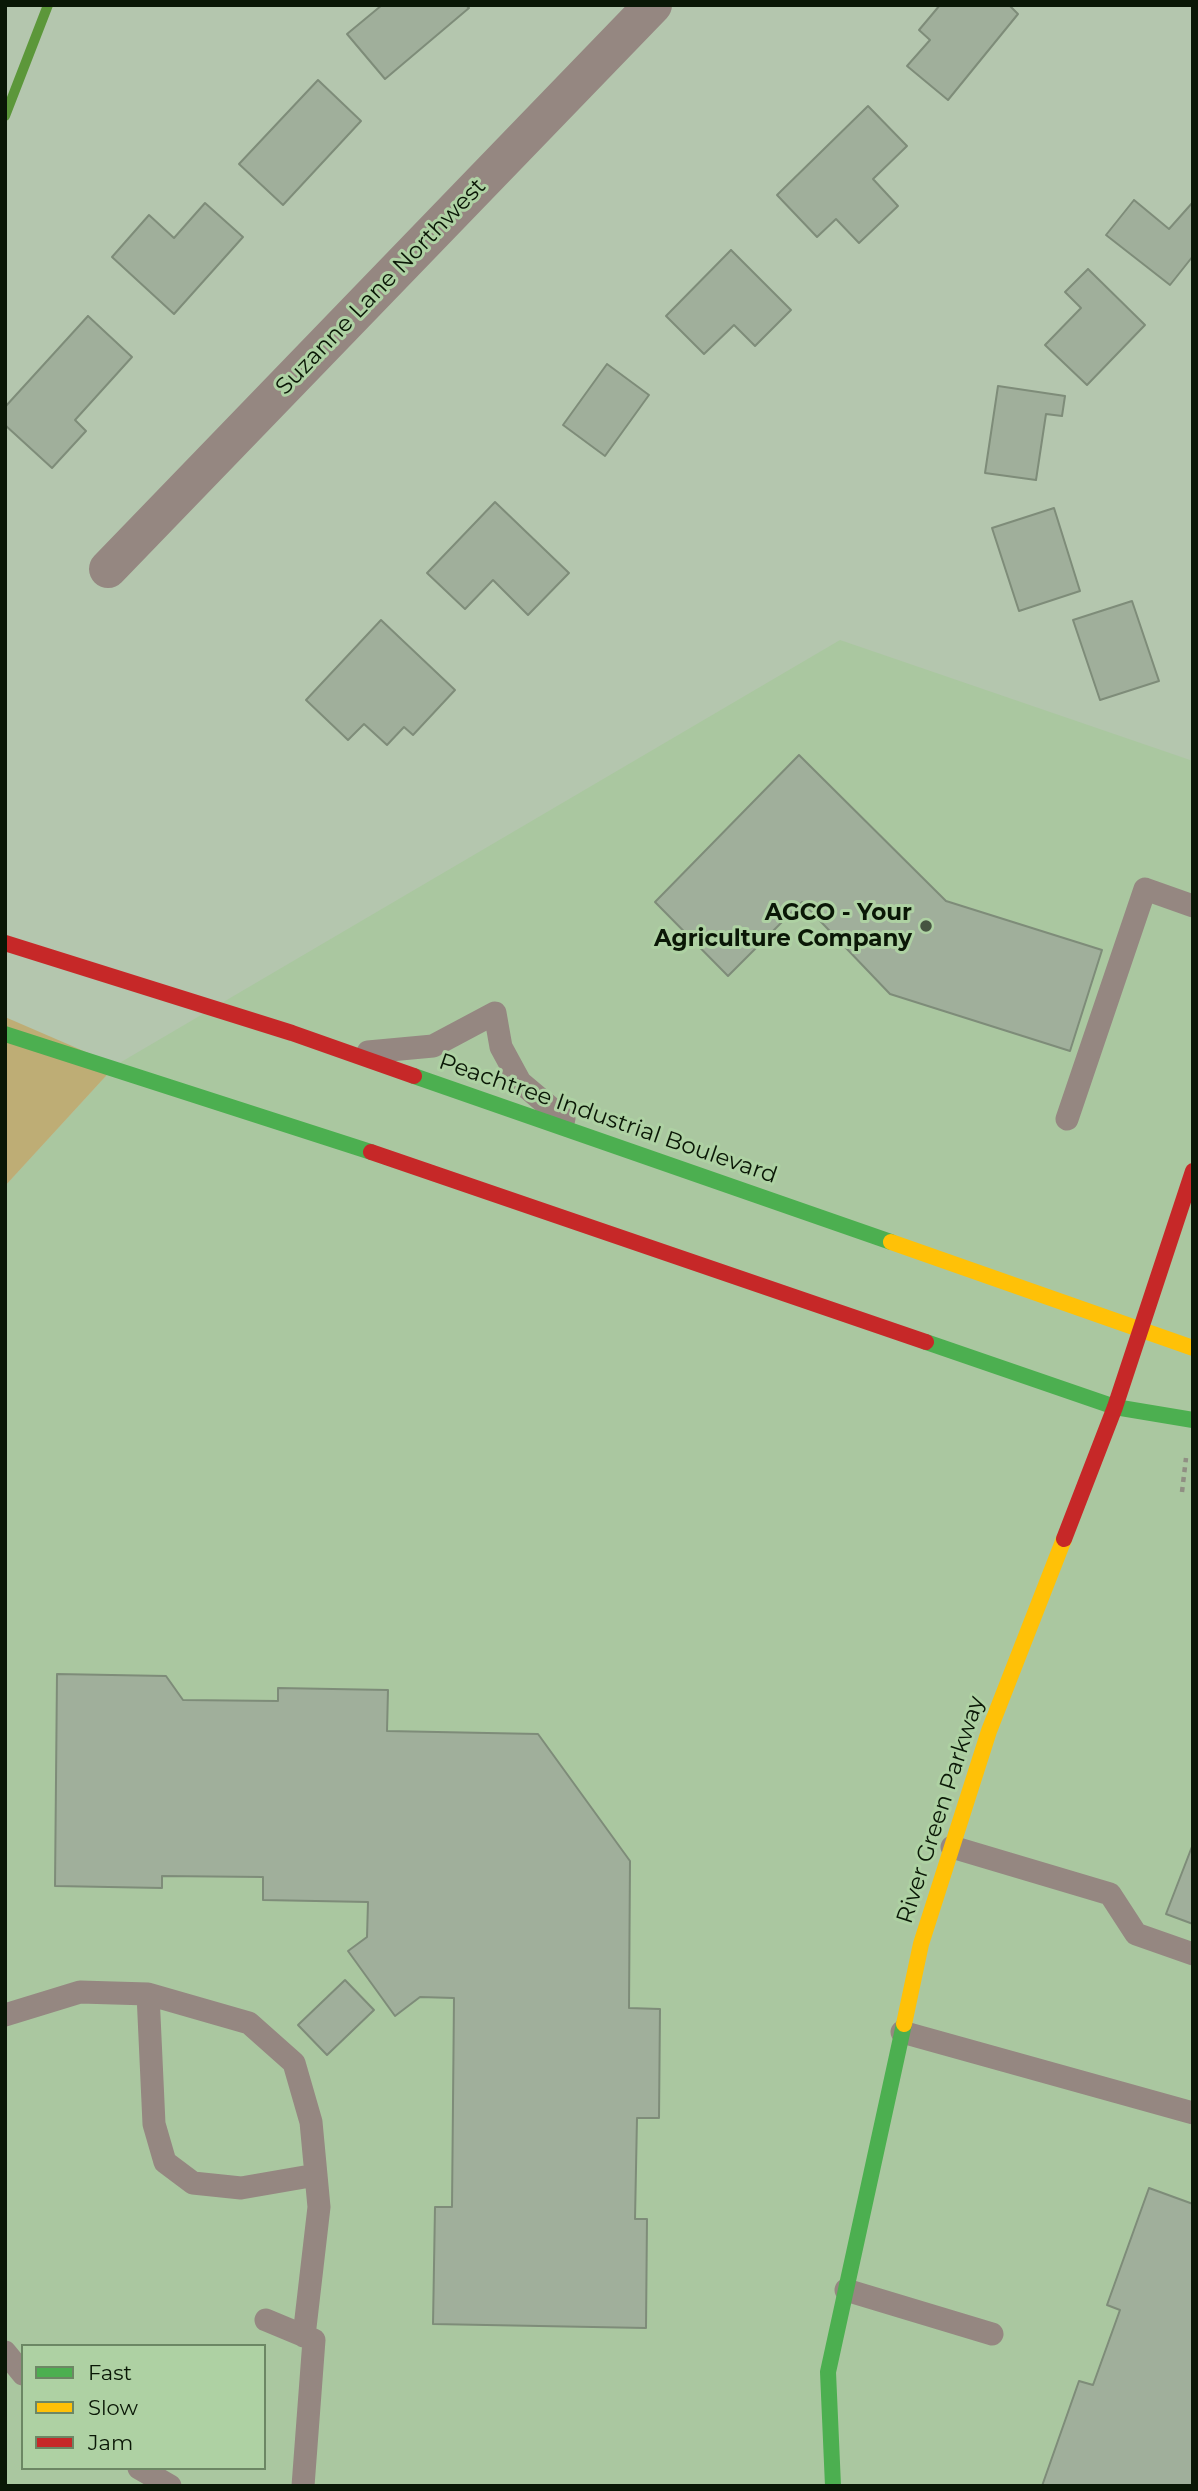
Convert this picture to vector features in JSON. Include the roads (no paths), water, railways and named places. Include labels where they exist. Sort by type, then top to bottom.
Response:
[{"type":"main road","name":"Peachtree Industrial Boulevard","points":[[5,943],[351,1053],[1193,1348]]},
{"type":"main road","points":[[5,1034],[368,1151],[1115,1407],[1193,1420]]},
{"type":"main road","name":"River Green Parkway","points":[[833,2486],[828,2372],[922,1944],[989,1731],[1115,1407],[1193,1171]]},
{"type":"street","name":"Suzanne Lane Northwest","points":[[108,569],[653,5]]},
{"type":"lane","points":[[1067,1119],[1145,889],[1193,906]]},
{"type":"lane","points":[[351,1053],[433,1046],[495,1013],[501,1046],[520,1082],[583,1134]]},
{"type":"lane","points":[[952,1847],[1110,1894],[1136,1934],[1193,1954]]},
{"type":"lane","points":[[5,2015],[80,1992],[148,1994],[249,2023],[294,2063],[311,2122],[319,2207],[304,2336]]},
{"type":"lane","points":[[148,1994],[154,2124],[165,2162],[192,2183],[241,2188],[316,2175]]},
{"type":"lane","points":[[902,2032],[1193,2113]]},
{"type":"lane","points":[[846,2290],[992,2334]]},
{"type":"lane","points":[[266,2320],[314,2340],[303,2486]]},
{"type":"lane","points":[[5,2352],[21,2372]]},
{"type":"lane","points":[[142,2470],[170,2486]]},
{"type":"waterway","points":[[5,116],[48,5]]},
{"type":"place","name":"AGCO - Your Agriculture Company","points":[[926,926]]}]
